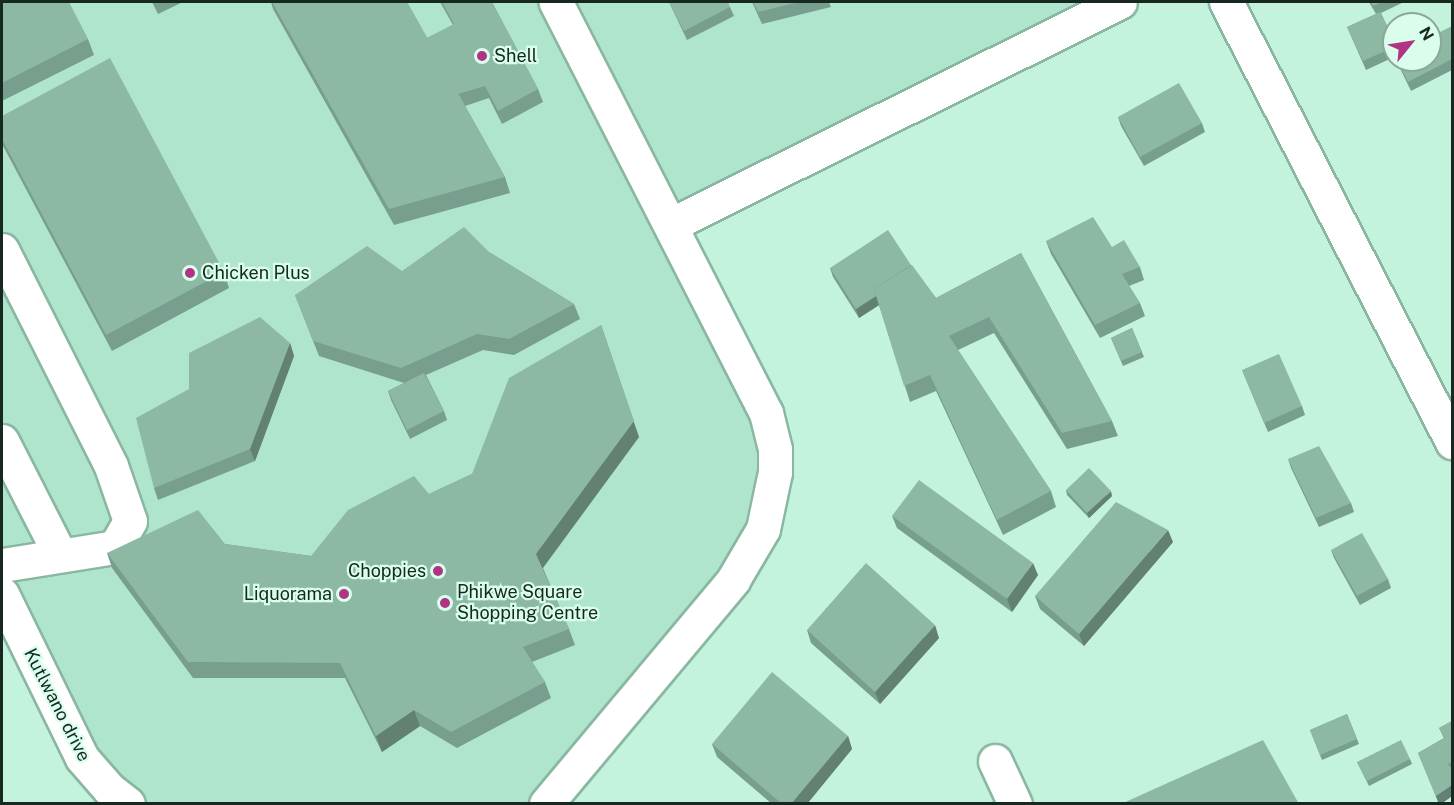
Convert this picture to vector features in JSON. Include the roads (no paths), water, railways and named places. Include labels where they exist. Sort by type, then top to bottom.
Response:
[{"type":"street","points":[[546,804],[733,580],[763,529],[771,501],[775,449],[766,413],[556,2]]},
{"type":"street","points":[[670,225],[1120,2]]},
{"type":"street","points":[[1226,2],[1452,442]]},
{"type":"street","points":[[2,250],[111,466],[130,521],[115,547],[2,565]]},
{"type":"street","points":[[2,441],[60,555]]},
{"type":"street","name":"Kutlwano drive","points":[[2,594],[82,758],[109,789],[128,804]]},
{"type":"street","points":[[995,761],[1015,804]]},
{"type":"place","name":"Shell","points":[[482,56]]},
{"type":"place","name":"Chicken Plus","points":[[190,273]]},
{"type":"place","name":"Choppies","points":[[438,571]]},
{"type":"place","name":"Liquorama","points":[[344,594]]},
{"type":"place","name":"Phikwe Square Shopping Centre","points":[[445,603]]}]
